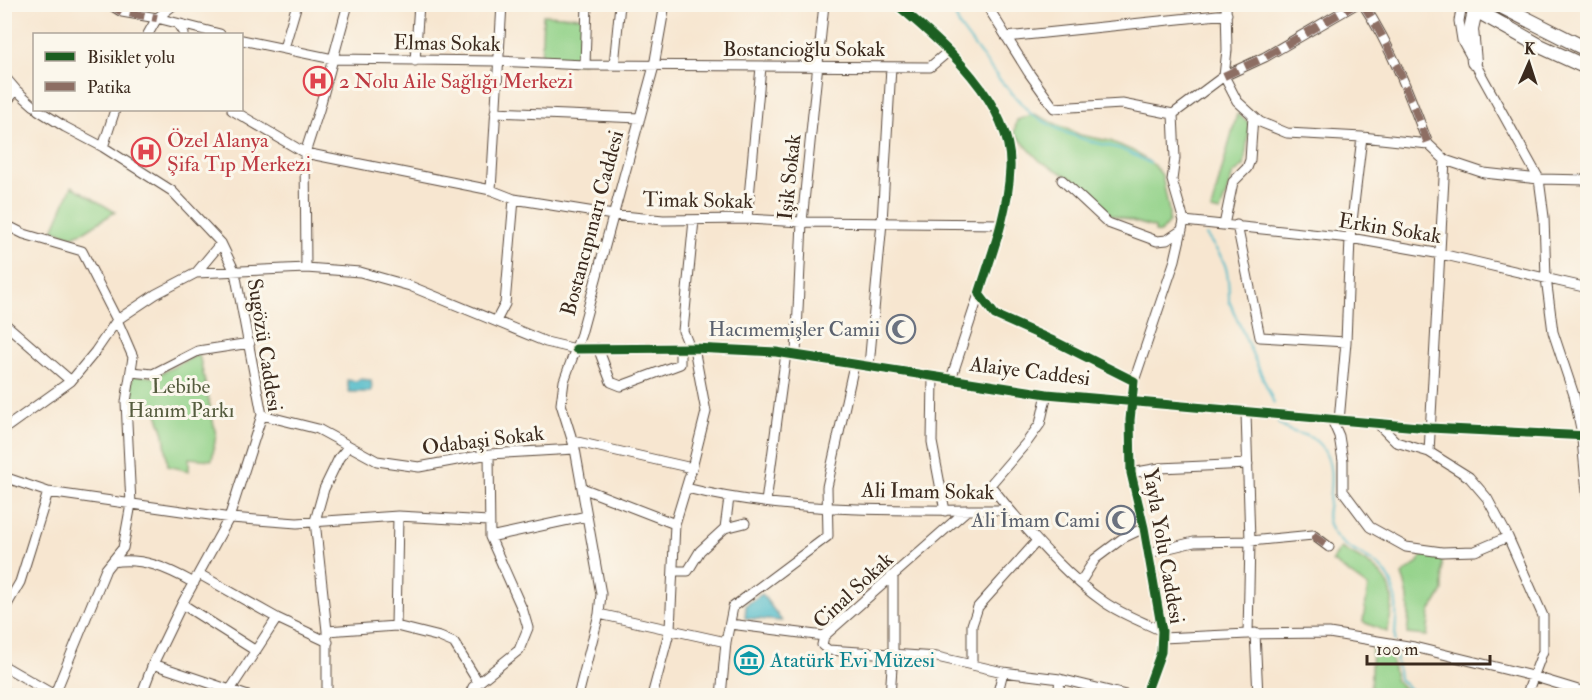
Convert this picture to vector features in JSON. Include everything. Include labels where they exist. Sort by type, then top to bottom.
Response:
[{"type":"highway","points":[[1497,4],[1587,50]]},
{"type":"highway","points":[[1471,6],[1474,62]]},
{"type":"highway","points":[[1471,6],[1540,46],[1587,68]]},
{"type":"street","points":[[110,4],[122,12],[216,33]]},
{"type":"street","points":[[149,33],[157,18],[175,4]]},
{"type":"street","points":[[284,48],[297,4]]},
{"type":"street","points":[[306,268],[305,153],[348,4]]},
{"type":"street","points":[[414,61],[419,4]]},
{"type":"street","points":[[491,190],[502,4]]},
{"type":"street","points":[[585,65],[587,4]]},
{"type":"street","points":[[614,65],[620,4]]},
{"type":"street","name":"Bostancıpınarı Caddesi","points":[[578,696],[599,614],[601,594],[574,445],[561,404],[564,381],[576,348],[654,66],[664,4]]},
{"type":"street","name":"Işik Sokak","points":[[766,502],[791,354],[824,4]]},
{"type":"street","points":[[896,4],[949,51],[984,91],[1005,130],[1010,168],[1002,224],[951,379]]},
{"type":"street","points":[[986,4],[1054,108],[1122,104],[1173,114],[1224,76],[1265,57],[1355,5]]},
{"type":"street","points":[[1363,4],[1402,77],[1428,144],[1445,160],[1484,173],[1539,179],[1587,180]]},
{"type":"street","points":[[1006,37],[1227,9],[1227,50],[1224,76],[1237,102],[1260,122],[1287,133],[1362,137],[1428,144]]},
{"type":"street","points":[[178,24],[183,33]]},
{"type":"street","name":"Elmas Sokak","points":[[243,40],[333,59],[654,66]]},
{"type":"street","name":"Bostancioğlu Sokak","points":[[654,66],[930,67],[949,51]]},
{"type":"street","points":[[1474,62],[1539,179],[1544,216],[1546,278],[1553,332],[1574,395],[1584,436],[1587,503]]},
{"type":"street","points":[[747,219],[762,67]]},
{"type":"street","points":[[869,366],[882,222],[891,67]]},
{"type":"street","points":[[4,76],[33,105]]},
{"type":"street","points":[[4,105],[16,90]]},
{"type":"street","name":"Sugözü Caddesi","points":[[40,111],[103,147],[172,191],[221,243],[235,272],[250,343],[262,415],[229,518],[182,604],[153,664],[141,696]]},
{"type":"street","points":[[103,147],[115,111]]},
{"type":"street","name":"Timak Sokak","points":[[234,111],[305,153],[491,190],[514,200],[613,215],[663,220],[747,219],[802,222],[1002,224]]},
{"type":"street","points":[[495,112],[640,118]]},
{"type":"street","points":[[979,294],[995,315],[1134,381],[1183,226],[1172,180],[1175,158],[1173,114]]},
{"type":"street","points":[[1224,225],[1233,182],[1247,168],[1250,160],[1253,116]]},
{"type":"street","points":[[1362,137],[1350,238],[1346,342],[1336,420],[1342,461],[1343,491],[1371,527],[1406,547],[1442,552],[1475,550],[1508,537]]},
{"type":"street","points":[[1429,452],[1445,160]]},
{"type":"street","points":[[1062,180],[1108,223],[1157,241],[1167,240],[1183,226]]},
{"type":"street","points":[[495,321],[506,304],[514,200]]},
{"type":"street","points":[[652,696],[670,629],[675,524],[706,412],[683,331],[694,220]]},
{"type":"street","points":[[4,224],[24,234],[82,251],[133,357],[126,402],[131,504],[123,548],[106,569],[54,695],[4,666]]},
{"type":"street","points":[[1237,225],[1260,337],[1346,342]]},
{"type":"street","name":"Erkin Sokak","points":[[1183,226],[1237,225],[1350,238],[1441,254],[1587,288]]},
{"type":"street","points":[[4,429],[71,381],[117,320],[156,294],[196,273],[221,243]]},
{"type":"street","name":"Alaiye Caddesi","points":[[196,273],[306,268],[360,272],[410,286],[546,342],[576,348],[688,348],[791,354],[1047,394],[1430,429],[1584,436]]},
{"type":"street","points":[[5,323],[71,381]]},
{"type":"street","points":[[130,372],[153,374],[198,351],[250,343]]},
{"type":"street","points":[[598,348],[611,382],[621,386],[680,364],[688,348]]},
{"type":"street","points":[[721,696],[726,642],[733,607],[828,537],[827,487],[854,365]]},
{"type":"street","points":[[933,377],[932,442],[945,511]]},
{"type":"street","name":"Yayla Yolu Caddesi","points":[[1134,381],[1131,400],[1131,473],[1144,528],[1162,634],[1161,652],[1145,696]]},
{"type":"street","points":[[1011,510],[990,485],[1028,442],[1040,424],[1047,394]]},
{"type":"street","points":[[1246,412],[1252,634],[1258,696]]},
{"type":"street","name":"Odabaşi Sokak","points":[[262,415],[318,429],[377,461],[419,467],[489,454],[574,445]]},
{"type":"street","points":[[1378,424],[1396,442],[1429,452],[1469,477],[1487,498],[1508,537],[1543,616],[1543,651],[1526,696]]},
{"type":"street","points":[[574,445],[692,468]]},
{"type":"street","points":[[327,696],[328,642],[315,521],[324,489],[339,458],[348,447]]},
{"type":"street","points":[[469,696],[478,682],[519,651],[528,628],[523,611],[490,537],[489,454]]},
{"type":"street","points":[[1131,473],[1160,468],[1248,464]]},
{"type":"street","points":[[4,477],[48,492],[229,518],[297,523],[398,516],[489,520]]},
{"type":"street","points":[[582,488],[675,524]]},
{"type":"street","name":"Ali Imam Sokak","points":[[686,488],[729,498],[828,508],[1011,510],[1036,541],[1080,583],[1106,603],[1162,634]]},
{"type":"street","points":[[4,610],[20,582],[48,492]]},
{"type":"street","points":[[725,528],[729,498]]},
{"type":"street","name":"Cinal Sokak","points":[[967,510],[824,636],[822,645],[828,650],[937,657],[1003,672],[1060,679],[1130,696]]},
{"type":"street","points":[[396,626],[398,516]]},
{"type":"street","points":[[490,537],[587,516]]},
{"type":"street","points":[[673,571],[688,571],[700,551],[725,528],[745,523]]},
{"type":"street","points":[[1080,583],[1095,559],[1123,538],[1144,528]]},
{"type":"street","points":[[1148,553],[1194,542],[1251,541],[1313,535],[1329,547]]},
{"type":"street","points":[[972,664],[972,625],[978,607],[1036,541]]},
{"type":"street","points":[[112,562],[140,560],[196,578],[328,642]]},
{"type":"street","points":[[890,696],[893,653],[893,576]]},
{"type":"street","points":[[182,604],[256,651]]},
{"type":"street","points":[[599,614],[726,642]]},
{"type":"street","points":[[230,690],[277,618]]},
{"type":"street","points":[[730,624],[824,636]]},
{"type":"street","points":[[327,631],[396,626],[440,637],[454,644],[478,682]]},
{"type":"street","points":[[1162,634],[1329,633],[1414,647],[1532,676],[1587,693]]},
{"type":"street","points":[[153,664],[248,696]]},
{"type":"street","points":[[997,696],[1003,672]]},
{"type":"street","points":[[1058,696],[1060,679]]},
{"type":"street","points":[[1323,696],[1331,696]]},
{"type":"green space","points":[[543,15],[585,17],[583,63],[541,61]]},
{"type":"green space","points":[[1034,114],[1080,135],[1110,141],[1133,151],[1154,165],[1162,175],[1169,211],[1169,222],[1160,233],[1155,232],[1155,228],[1109,214],[1078,182],[1040,161],[1014,133],[1017,120]]},
{"type":"green space","points":[[1237,114],[1248,122],[1249,128],[1244,166],[1233,174],[1220,212],[1211,210]]},
{"type":"green space","points":[[72,186],[115,212],[85,231],[72,236],[53,230]]},
{"type":"green space","name":"Lebibe Hanım Parkı","points":[[199,354],[216,435],[212,460],[189,458],[189,471],[168,466],[164,434],[154,405],[129,402],[133,375],[154,377]]},
{"type":"green space","points":[[1341,548],[1376,569],[1388,584],[1392,604],[1387,632],[1363,622],[1368,587],[1332,561]]},
{"type":"green space","points":[[1424,554],[1442,556],[1443,591],[1430,612],[1427,636],[1407,634],[1409,605],[1402,575]]},
{"type":"green space","points":[[1372,647],[1390,650],[1395,680],[1411,695],[1370,695]]},
{"type":"green space","points":[[7,683],[31,695],[5,695]]},
{"type":"water","points":[[359,379],[371,380],[372,389],[369,392],[349,392],[347,380],[357,381]]},
{"type":"water","points":[[762,594],[782,621],[745,618],[746,605]]},
{"type":"waterway","points":[[950,4],[960,27],[999,79],[1032,115],[1064,132],[1121,149],[1150,163]]},
{"type":"waterway","points":[[1206,235],[1225,265],[1229,301],[1274,403]]},
{"type":"waterway","points":[[1278,423],[1290,431],[1311,437],[1325,452],[1331,473],[1328,521],[1340,541],[1371,561],[1388,576],[1396,600],[1395,641]]},
{"type":"waterway","points":[[1395,647],[1399,679],[1417,696]]},
{"type":"marked path","points":[[109,4],[122,12],[157,18]]},
{"type":"marked path","points":[[1224,76],[1265,57],[1356,4]]},
{"type":"marked path","points":[[1363,4],[1392,55],[1428,144]]},
{"type":"marked path","points":[[1313,535],[1329,547]]},
{"type":"cycle path","points":[[896,4],[934,37],[972,76],[988,98],[1000,121],[1008,145],[1010,169],[1006,201],[999,233],[979,294],[995,315],[1134,381],[1130,420],[1131,473],[1144,528],[1162,631],[1161,652],[1145,696]]},
{"type":"cycle path","points":[[576,349],[694,348],[776,352],[1047,394],[1430,428],[1588,436]]},
{"type":"place","name":"2 Nolu Aile Sağlığı Merkezi","points":[[318,81]]},
{"type":"place","name":"Özel Alanya Şifa Tıp Merkezi","points":[[146,152]]},
{"type":"place","name":"Hacımemişler Camii","points":[[901,329]]},
{"type":"place","name":"Ali İmam Cami","points":[[1121,520]]},
{"type":"place","name":"Atatürk Evi Müzesi","points":[[749,660]]}]
